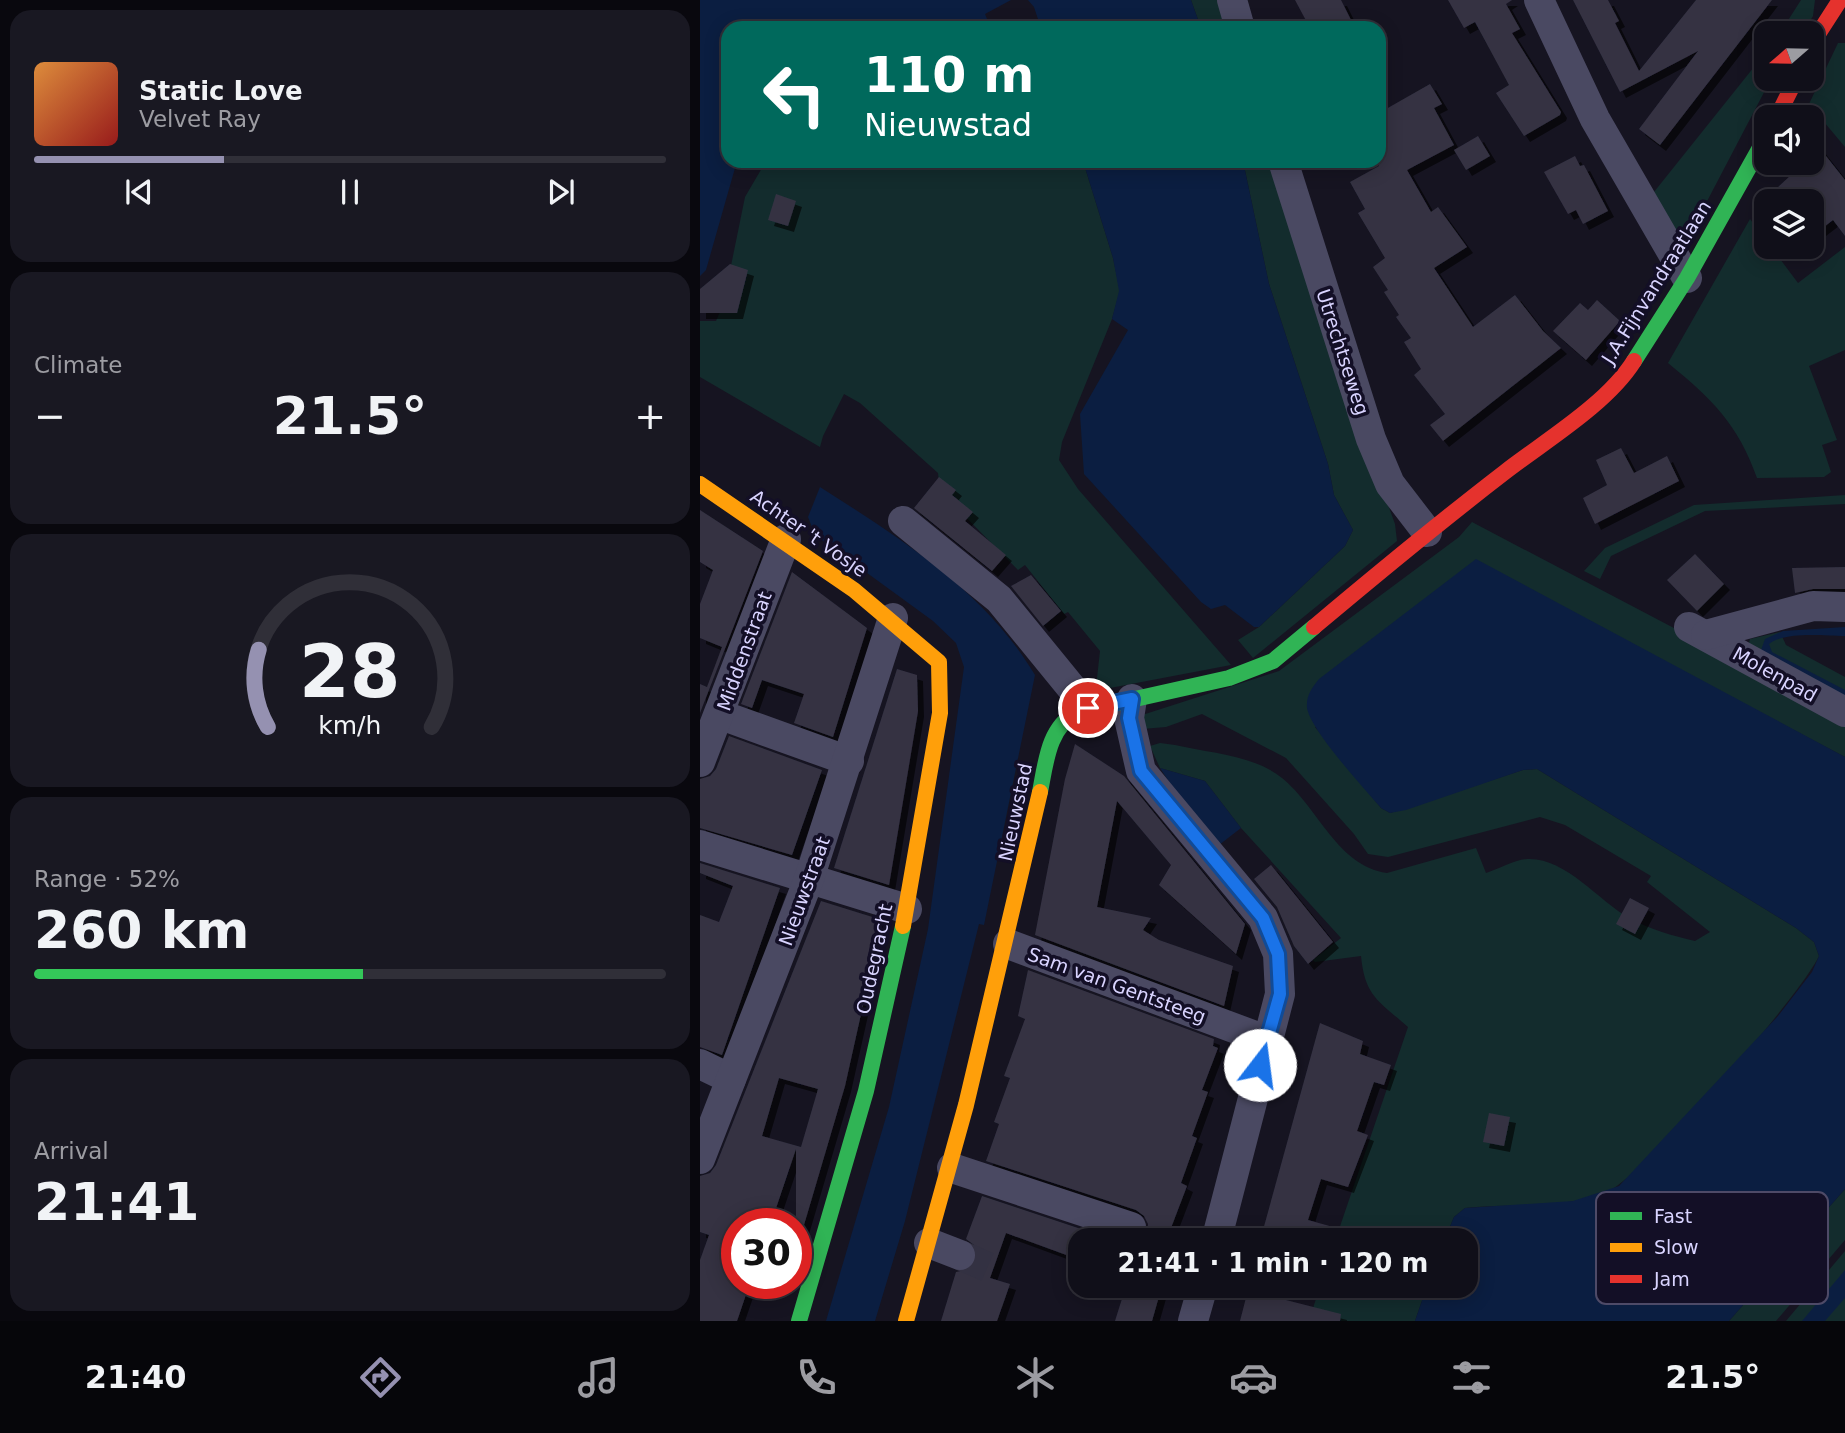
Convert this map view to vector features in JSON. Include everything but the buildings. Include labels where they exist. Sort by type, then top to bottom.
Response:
[{"type":"street","points":[[1231,0],[1238,21]]},
{"type":"street","points":[[1539,0],[1595,119],[1688,278]]},
{"type":"street","points":[[1824,27],[1843,1]]},
{"type":"street","name":"J.A.Fijnvandraatlaan","points":[[1427,532],[1625,376],[1688,278],[1754,159]]},
{"type":"street","name":"Utrechtseweg","points":[[1285,168],[1371,439],[1390,484],[1427,532]]},
{"type":"street","name":"Achter 't Vosje","points":[[700,484],[786,539],[894,618]]},
{"type":"street","points":[[903,521],[999,599],[1088,708]]},
{"type":"street","name":"Nieuwstad","points":[[906,1321],[952,1168],[1008,944],[1051,741],[1066,718],[1088,708],[1261,668],[1427,532]]},
{"type":"street","name":"Middenstraat","points":[[700,762],[721,715],[786,539]]},
{"type":"street","name":"Molenpad","points":[[1845,607],[1813,606],[1697,631],[1845,712]]},
{"type":"street","name":"Nieuwstraat","points":[[700,1159],[809,879],[894,618]]},
{"type":"street","name":"Oudegracht","points":[[799,1321],[866,1091],[907,909],[940,713],[939,662],[894,618]]},
{"type":"street","points":[[1132,699],[1129,718],[1141,771],[1263,918],[1278,954],[1280,994],[1219,1228]]},
{"type":"street","points":[[721,715],[849,761]]},
{"type":"street","points":[[700,845],[907,909]]},
{"type":"street","name":"Sam van Gentsteeg","points":[[1008,944],[1266,1040]]},
{"type":"street","points":[[700,1064],[731,1079]]},
{"type":"street","points":[[952,1168],[1131,1227]]},
{"type":"street","points":[[929,1243],[960,1255]]},
{"type":"street","points":[[1193,1321],[1200,1298]]},
{"type":"green space","points":[[1191,0],[1225,0],[1232,21],[1198,21]]},
{"type":"green space","points":[[1801,0],[1815,0],[1810,21],[1788,21]]},
{"type":"green space","points":[[1838,43],[1845,43],[1845,147],[1824,122],[1824,105],[1809,104],[1815,91],[1824,91],[1824,72]]},
{"type":"green space","points":[[1754,67],[1754,91],[1765,91],[1757,105],[1754,105],[1754,111],[1688,233],[1675,234],[1654,192]]},
{"type":"green space","points":[[762,168],[1085,168],[1113,258],[1120,291],[1112,319],[1062,442],[1059,460],[1078,489],[1231,665],[1110,688],[1096,687],[1100,651],[1068,612],[1064,614],[1025,565],[1018,570],[940,491],[938,473],[860,403],[844,394],[820,447],[700,377],[700,321],[716,321],[723,305],[745,197]]},
{"type":"green space","points":[[1244,168],[1278,168],[1352,405],[1395,524],[1397,541],[1253,658],[1238,640],[1259,627],[1345,546],[1353,530],[1334,495],[1328,464],[1269,284]]},
{"type":"green space","points":[[1750,219],[1754,224],[1754,259],[1780,259],[1798,283],[1845,247],[1845,350],[1809,366],[1837,440],[1822,445],[1831,472],[1824,477],[1757,478],[1741,442],[1722,414],[1668,363]]},
{"type":"green space","points":[[1845,495],[1845,504],[1705,511],[1611,556],[1600,579],[1584,571],[1605,548],[1694,505]]},
{"type":"green space","points":[[1472,522],[1845,718],[1845,757],[1665,662],[1315,727],[1381,808],[1390,813],[1523,770],[1537,769],[1796,928],[1814,942],[1819,956],[1784,1007],[1754,1044],[1652,1155],[1607,1192],[1596,1192],[1596,1196],[1590,1198],[1555,1204],[1465,1208],[1454,1217],[1449,1228],[1339,1228],[1408,1027],[1381,1004],[1370,990],[1361,956],[1315,962],[1313,960],[1341,938],[1241,828],[1205,781],[1160,768],[1150,746],[1160,743],[1216,753],[1271,770],[1295,790],[1341,848],[1370,868],[1387,873],[1476,848],[1486,873],[1522,860],[1541,860],[1568,872],[1617,910],[1645,926],[1695,941],[1710,932],[1647,882],[1651,876],[1565,825],[1540,817],[1388,857],[1368,854],[1354,834],[1286,758],[1202,714],[1166,727],[1142,729],[1136,717],[1279,671],[1459,537]]},
{"type":"green space","points":[[1780,632],[1786,645],[1845,677],[1845,706],[1748,646],[1750,639]]},
{"type":"green space","points":[[1845,1189],[1845,1240],[1828,1260],[1828,1208]]},
{"type":"green space","points":[[1845,1251],[1845,1321],[1786,1321],[1800,1304],[1828,1304],[1828,1271]]},
{"type":"green space","points":[[1316,1298],[1423,1298],[1415,1321],[1309,1321]]},
{"type":"green space","points":[[1744,1304],[1790,1304],[1776,1321],[1729,1321]]},
{"type":"water","points":[[700,0],[1011,0],[985,14],[987,19],[983,21],[721,21],[721,168],[735,168],[706,270],[700,276]]},
{"type":"water","points":[[1028,0],[1191,0],[1198,21],[1039,21],[1034,7]]},
{"type":"water","points":[[1085,168],[1244,168],[1269,284],[1328,464],[1334,495],[1353,530],[1345,546],[1259,627],[1254,627],[1225,605],[1211,609],[1201,602],[1084,474],[1080,414],[1128,330],[1112,319],[1119,291],[1113,258]]},
{"type":"water","points":[[820,487],[910,547],[966,592],[992,617],[1035,675],[984,925],[979,924],[905,1221],[875,1321],[826,1321],[889,1107],[928,929],[964,667],[956,643],[933,621],[815,535],[808,517]]},
{"type":"water","points":[[1476,559],[1845,757],[1845,1189],[1828,1208],[1828,1192],[1601,1192],[1619,1186],[1778,1016],[1812,972],[1819,956],[1814,942],[1796,928],[1537,769],[1523,770],[1390,813],[1381,808],[1318,731],[1307,708],[1310,692],[1319,679]]},
{"type":"water","points":[[1845,627],[1845,636],[1785,637],[1769,644],[1772,652],[1845,690],[1845,697],[1761,650],[1765,639],[1783,631]]},
{"type":"water","points":[[1160,768],[1205,781],[1241,828],[1219,845],[1181,800]]},
{"type":"water","points":[[1596,1194],[1596,1304],[1744,1304],[1729,1321],[1415,1321],[1423,1298],[1478,1298],[1478,1228],[1449,1228],[1454,1217],[1465,1208],[1573,1201]]},
{"type":"water","points":[[1845,1270],[1845,1298],[1825,1321],[1802,1321],[1816,1304],[1828,1304],[1828,1290]]},
{"type":"tunnel","points":[[960,1255],[992,1269]]},
{"type":"traffic: fast","points":[[1634,361],[1687,278],[1754,158]]},
{"type":"traffic: fast","points":[[1040,792],[1054,736],[1067,719],[1077,712],[1229,678],[1273,661],[1314,627]]},
{"type":"traffic: fast","points":[[799,1321],[866,1091],[903,926]]},
{"type":"traffic: slow","points":[[700,484],[854,590],[939,662],[940,713],[903,926]]},
{"type":"traffic: slow","points":[[906,1321],[966,1105],[1040,792]]},
{"type":"traffic: jam","points":[[1824,25],[1840,0]]},
{"type":"traffic: jam","points":[[1783,105],[1790,91]]},
{"type":"traffic: jam","points":[[1314,627],[1505,472],[1592,407],[1634,361]]},
{"type":"route","points":[[1088,708],[1132,699],[1129,718],[1141,771],[1263,918],[1278,954],[1280,994],[1260,1065]]}]
